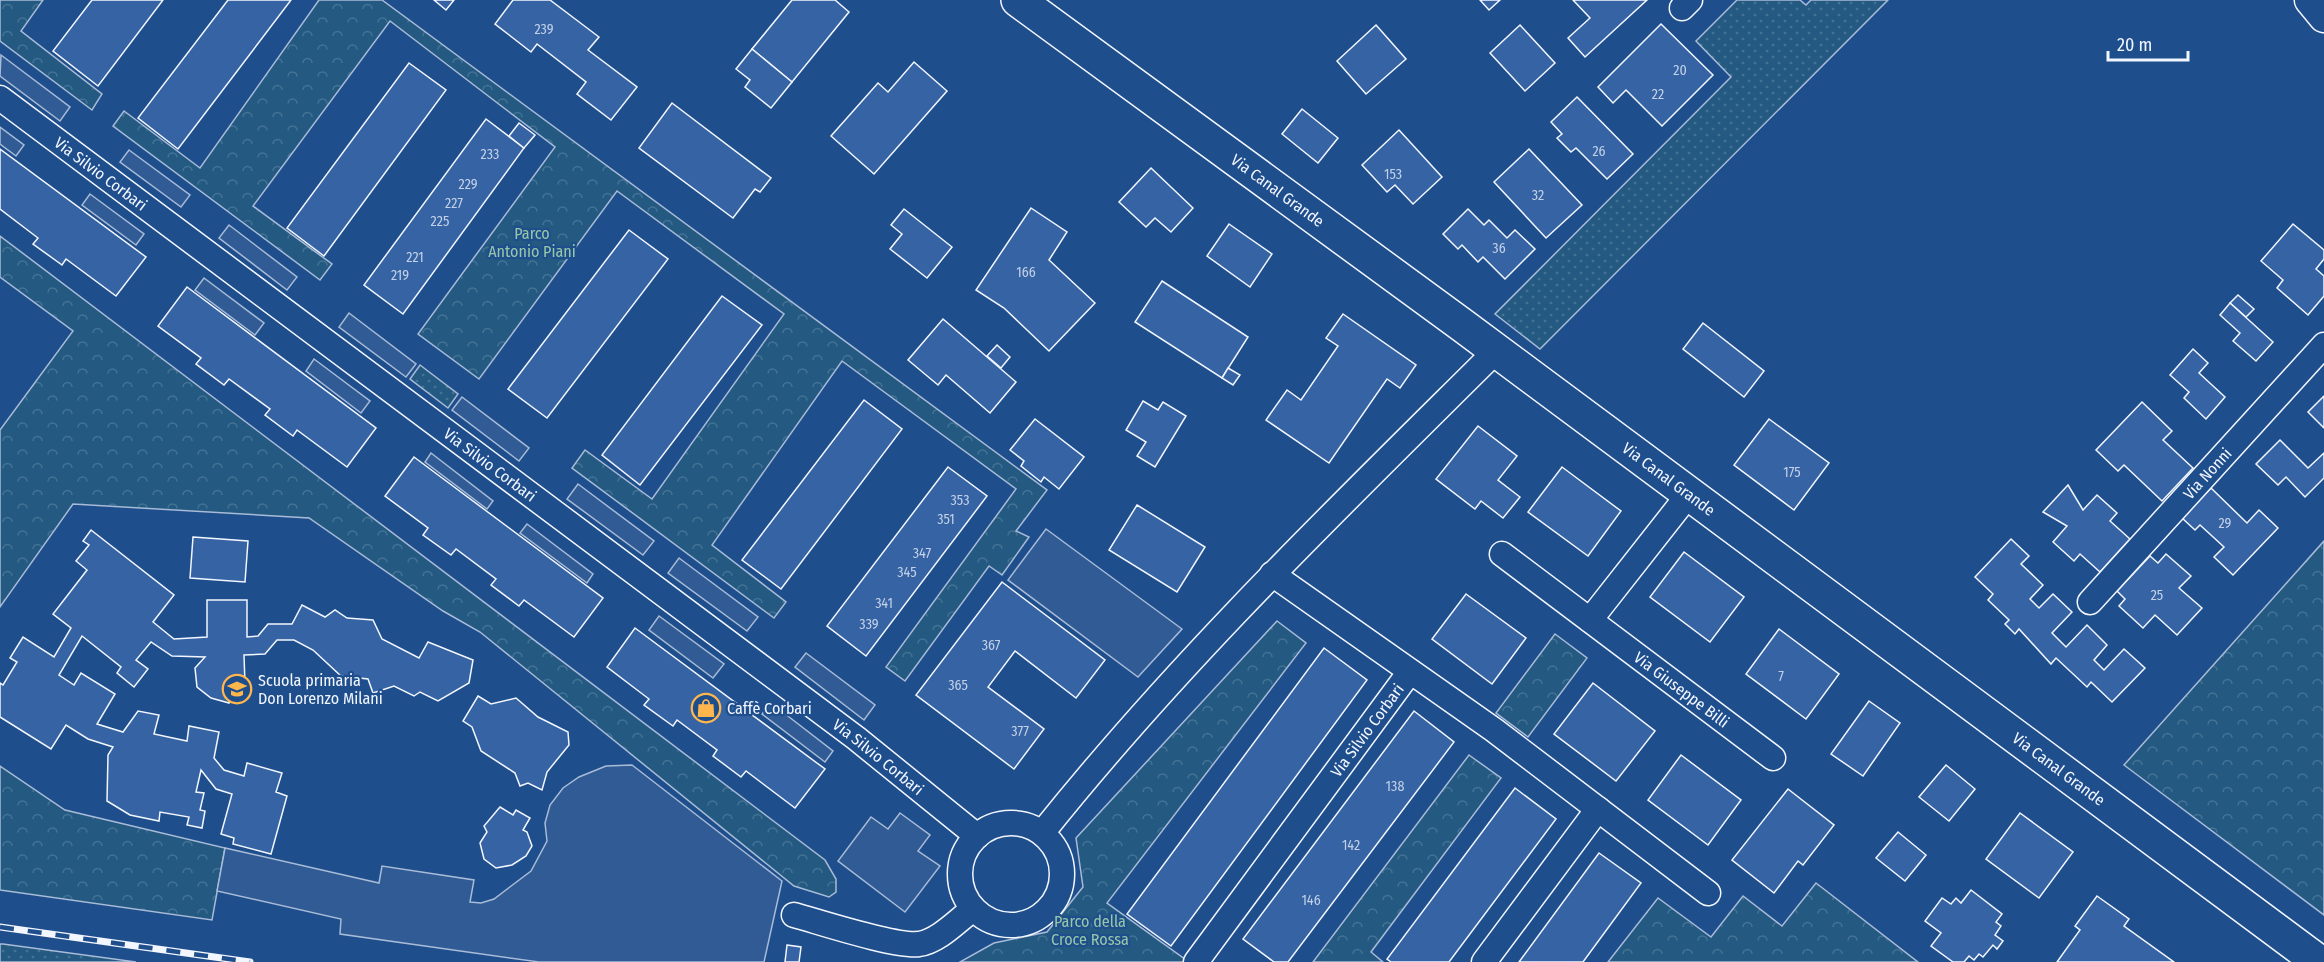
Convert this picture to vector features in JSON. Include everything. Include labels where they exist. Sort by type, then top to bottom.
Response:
[{"type":"main road","name":"Via Canal Grande","points":[[1018,0],[1496,351],[2319,962]]},
{"type":"street","points":[[2310,0],[2324,17]]},
{"type":"street","name":"Via Silvio Corbari","points":[[0,98],[856,738],[977,836]]},
{"type":"street","name":"Via Nonni","points":[[2090,602],[2324,345]]},
{"type":"street","points":[[1041,833],[1182,670],[1272,574],[1496,351]]},
{"type":"street","points":[[1590,620],[1689,494]]},
{"type":"street","name":"Via Giuseppe Billi","points":[[1502,554],[1773,758]]},
{"type":"street","name":"Via Silvio Corbari","points":[[1272,574],[1409,673],[1494,730],[1708,893]]},
{"type":"street","name":"Via Silvio Corbari","points":[[1196,962],[1409,673]]},
{"type":"street","points":[[1484,962],[1598,809]]},
{"type":"street","points":[[1016,823],[1041,833],[1056,850],[1062,872],[1054,901],[1045,913],[1031,921],[1016,925],[1000,924],[986,919],[973,909],[964,895],[960,879],[961,863],[967,848],[988,828],[1016,823]]},
{"type":"street","points":[[794,915],[880,937],[919,944],[936,938],[973,909]]},
{"type":"green space","points":[[0,0],[43,0],[21,31],[102,94],[92,110],[0,41]]},
{"type":"green space","name":"Parco Antonio Piani","points":[[319,0],[382,0],[1047,490],[1016,531],[1029,537],[1002,575],[989,566],[905,681],[886,667],[1016,489],[842,361],[712,545],[786,602],[774,618],[572,468],[585,450],[652,499],[784,314],[617,191],[479,379],[418,334],[555,147],[390,21],[253,206],[332,264],[320,280],[113,126],[124,111],[200,168]]},
{"type":"green space","points":[[1737,0],[1800,0],[1806,5],[1811,0],[1888,0],[1540,349],[1495,314],[1731,77],[1696,41]]},
{"type":"green space","points":[[0,236],[825,860],[836,879],[836,892],[829,897],[794,886],[480,632],[443,611],[309,518],[73,504],[0,607],[0,430],[73,331],[0,277]]},
{"type":"green space","points":[[420,365],[458,394],[448,408],[410,379]]},
{"type":"green space","points":[[2324,541],[2324,915],[2124,765]]},
{"type":"green space","name":"Parco della Croce Rossa","points":[[1277,621],[1306,643],[1107,903],[1189,962],[960,962],[994,943],[1047,932],[1083,887],[1076,838]]},
{"type":"green space","points":[[1555,634],[1587,658],[1528,737],[1496,713]]},
{"type":"green space","points":[[1469,755],[1501,778],[1371,952],[1383,962],[1313,962]]},
{"type":"green space","points":[[0,766],[65,810],[225,848],[212,920],[0,890]]},
{"type":"green space","points":[[1816,883],[1918,962],[1608,962],[1658,898],[1711,937],[1743,896],[1782,926]]},
{"type":"green space","points":[[0,944],[3,944],[136,962],[0,962]]},
{"type":"shaded area","points":[[1,55],[70,107],[60,121],[0,76]]},
{"type":"shaded area","points":[[0,127],[24,145],[16,156],[0,144]]},
{"type":"shaded area","points":[[129,150],[190,195],[181,207],[120,162]]},
{"type":"shaded area","points":[[90,194],[144,234],[136,245],[82,205]]},
{"type":"shaded area","points":[[229,225],[297,277],[287,290],[219,238]]},
{"type":"shaded area","points":[[204,278],[264,323],[255,335],[195,290]]},
{"type":"shaded area","points":[[349,313],[416,364],[406,377],[339,327]]},
{"type":"shaded area","points":[[314,359],[370,401],[361,413],[306,371]]},
{"type":"shaded area","points":[[462,397],[529,448],[519,461],[452,410]]},
{"type":"shaded area","points":[[431,453],[493,501],[487,509],[425,462]]},
{"type":"shaded area","points":[[578,484],[654,541],[643,555],[567,499]]},
{"type":"shaded area","points":[[527,524],[593,574],[587,583],[520,533]]},
{"type":"shaded area","points":[[1046,529],[1182,629],[1138,677],[1008,580]]},
{"type":"shaded area","points":[[679,558],[758,617],[747,631],[668,573]]},
{"type":"shaded area","points":[[659,616],[724,664],[713,678],[649,630]]},
{"type":"shaded area","points":[[806,653],[875,705],[864,720],[795,667]]},
{"type":"shaded area","points":[[771,703],[833,751],[825,762],[762,714]]},
{"type":"shaded area","points":[[632,765],[782,881],[764,962],[539,962],[340,934],[341,919],[217,891],[225,848],[379,883],[382,866],[474,880],[470,902],[481,903],[494,899],[531,871],[547,841],[545,823],[550,805],[563,788],[579,777],[606,766]]},
{"type":"shaded area","points":[[900,813],[930,835],[918,851],[940,866],[905,912],[838,861],[871,817],[888,829]]},
{"type":"building","points":[[92,0],[163,0],[98,86],[53,51]]},
{"type":"building","points":[[228,0],[291,0],[178,149],[138,118]]},
{"type":"building","points":[[434,0],[454,0],[446,10]]},
{"type":"building","points":[[513,0],[550,0],[599,37],[588,50],[637,87],[611,120],[577,94],[586,82],[537,44],[531,52],[495,24]]},
{"type":"building","points":[[792,0],[835,0],[849,12],[792,82],[752,49]]},
{"type":"building","points":[[1480,0],[1500,0],[1489,10]]},
{"type":"building","points":[[1573,0],[1647,0],[1585,57],[1568,38],[1590,18]]},
{"type":"building","points":[[1661,24],[1713,75],[1662,126],[1626,90],[1613,103],[1598,87]]},
{"type":"building","points":[[1376,25],[1406,59],[1366,94],[1337,61]]},
{"type":"building","points":[[1520,25],[1555,63],[1525,91],[1490,53]]},
{"type":"building","points":[[752,49],[792,82],[771,108],[745,87],[750,80],[736,69]]},
{"type":"building","points":[[914,62],[947,91],[874,174],[831,136],[878,83],[888,92]]},
{"type":"building","points":[[409,63],[446,90],[324,256],[287,228]]},
{"type":"building","points":[[1577,97],[1633,154],[1607,179],[1576,148],[1571,152],[1557,138],[1562,134],[1551,122]]},
{"type":"building","points":[[672,103],[771,178],[760,192],[755,189],[733,218],[639,148]]},
{"type":"building","points":[[1302,109],[1338,138],[1318,163],[1282,134]]},
{"type":"building","points":[[486,119],[524,148],[403,314],[364,285]]},
{"type":"building","points":[[519,123],[535,135],[524,148],[509,136]]},
{"type":"building","points":[[1399,130],[1442,177],[1413,204],[1395,185],[1387,192],[1362,165]]},
{"type":"building","points":[[0,149],[146,257],[116,296],[66,259],[62,265],[33,244],[38,238],[0,209]]},
{"type":"building","points":[[1529,149],[1582,205],[1546,238],[1494,182]]},
{"type":"building","points":[[1151,168],[1193,208],[1171,232],[1155,218],[1146,227],[1119,202]]},
{"type":"building","points":[[1031,208],[1067,232],[1049,260],[1095,303],[1049,351],[1004,308],[976,290]]},
{"type":"building","points":[[904,209],[952,247],[927,278],[890,249],[902,234],[891,225]]},
{"type":"building","points":[[1468,209],[1484,225],[1489,220],[1507,238],[1515,230],[1535,249],[1505,279],[1483,257],[1478,262],[1462,245],[1458,249],[1443,234]]},
{"type":"building","points":[[1229,224],[1272,254],[1250,287],[1207,256]]},
{"type":"building","points":[[2293,224],[2324,250],[2324,259],[2316,269],[2324,276],[2324,296],[2308,315],[2277,288],[2283,280],[2261,261]]},
{"type":"building","points":[[629,230],[668,259],[547,418],[508,389]]},
{"type":"building","points":[[1162,281],[1248,337],[1222,378],[1135,322]]},
{"type":"building","points":[[187,287],[376,428],[347,467],[297,430],[293,436],[265,415],[270,409],[229,379],[224,385],[196,364],[201,358],[158,326]]},
{"type":"building","points":[[2238,295],[2254,309],[2246,317],[2230,303]]},
{"type":"building","points":[[722,296],[762,325],[640,485],[602,455]]},
{"type":"building","points":[[2230,303],[2273,342],[2256,361],[2233,341],[2240,333],[2220,315]]},
{"type":"building","points":[[1343,314],[1416,365],[1400,388],[1387,379],[1329,463],[1266,420],[1287,390],[1301,400],[1338,346],[1326,338]]},
{"type":"building","points":[[943,319],[1016,382],[990,413],[946,375],[938,385],[908,360]]},
{"type":"building","points":[[1703,323],[1764,371],[1744,397],[1683,349]]},
{"type":"building","points":[[997,345],[1010,357],[1001,368],[987,356]]},
{"type":"building","points":[[2193,349],[2208,363],[2199,373],[2225,397],[2206,419],[2184,398],[2189,392],[2170,375]]},
{"type":"building","points":[[1228,368],[1240,375],[1233,385],[1222,378]]},
{"type":"building","points":[[2324,396],[2324,428],[2308,412]]},
{"type":"building","points":[[864,400],[902,429],[781,589],[742,560]]},
{"type":"building","points":[[1143,401],[1158,410],[1163,402],[1186,416],[1155,467],[1137,456],[1146,442],[1126,430]]},
{"type":"building","points":[[2142,402],[2172,431],[2163,440],[2193,468],[2162,501],[2124,465],[2118,471],[2096,450]]},
{"type":"building","points":[[1035,419],[1084,457],[1059,489],[1044,477],[1041,482],[1021,466],[1024,461],[1010,450]]},
{"type":"building","points":[[1769,419],[1829,463],[1794,510],[1734,465]]},
{"type":"building","points":[[1478,426],[1517,456],[1498,480],[1520,497],[1503,518],[1481,501],[1475,509],[1436,479]]},
{"type":"building","points":[[2280,440],[2308,468],[2324,453],[2324,478],[2305,497],[2286,477],[2278,485],[2256,464]]},
{"type":"building","points":[[414,457],[603,598],[574,637],[524,600],[519,606],[491,585],[496,579],[456,549],[451,555],[423,535],[428,528],[385,496]]},
{"type":"building","points":[[948,467],[987,496],[866,656],[827,626]]},
{"type":"building","points":[[1562,467],[1621,511],[1588,556],[1528,512]]},
{"type":"building","points":[[2068,485],[2083,510],[2097,495],[2117,513],[2110,521],[2130,539],[2100,572],[2080,554],[2074,561],[2053,542],[2067,526],[2043,512]]},
{"type":"building","points":[[2211,488],[2247,523],[2259,510],[2278,528],[2233,575],[2214,557],[2224,547],[2200,525],[2195,530],[2182,518]]},
{"type":"building","points":[[1137,505],[1205,547],[1177,592],[1109,550]]},
{"type":"building","points":[[91,530],[174,595],[153,622],[174,639],[207,637],[207,600],[247,600],[247,637],[258,636],[268,624],[292,624],[302,605],[325,617],[335,610],[347,618],[373,620],[382,639],[419,658],[428,642],[473,660],[469,683],[438,701],[420,692],[414,696],[394,686],[373,693],[368,679],[341,676],[313,650],[294,640],[277,640],[265,654],[244,655],[245,684],[233,685],[229,703],[211,698],[197,687],[195,668],[205,657],[172,656],[151,642],[136,660],[148,669],[134,687],[117,673],[121,667],[82,636],[59,675],[74,685],[81,673],[115,694],[97,724],[123,732],[138,711],[159,715],[154,734],[187,741],[189,726],[219,732],[214,758],[224,770],[244,776],[247,763],[282,773],[276,792],[287,796],[271,854],[233,844],[234,838],[221,834],[232,794],[216,789],[201,770],[196,792],[204,793],[200,810],[205,811],[202,828],[187,825],[189,817],[160,812],[159,821],[130,815],[107,801],[108,755],[113,747],[88,739],[66,725],[51,749],[0,717],[0,683],[3,685],[17,662],[10,658],[23,637],[54,657],[71,628],[53,614],[87,570],[76,561],[89,545],[83,541]]},
{"type":"building","points":[[193,537],[248,541],[245,582],[190,578]]},
{"type":"building","points":[[2011,539],[2029,556],[2021,564],[2043,585],[2030,599],[2039,608],[2053,594],[2072,612],[2052,633],[2066,647],[2087,625],[2107,645],[2094,660],[2104,670],[2124,649],[2145,668],[2112,702],[2091,682],[2087,687],[2056,658],[2051,664],[2019,629],[2015,634],[2005,624],[2009,620],[1988,600],[1993,594],[1975,577]]},
{"type":"building","points":[[1684,552],[1744,597],[1710,642],[1650,597]]},
{"type":"building","points":[[2166,554],[2191,576],[2179,588],[2202,608],[2177,635],[2155,615],[2143,628],[2119,606],[2125,599],[2117,591],[2150,556],[2158,563]]},
{"type":"building","points":[[1002,582],[1105,660],[1076,698],[1015,651],[988,687],[1044,729],[1014,769],[916,695]]},
{"type":"building","points":[[1466,594],[1526,638],[1492,684],[1432,639]]},
{"type":"building","points":[[635,628],[825,769],[795,808],[746,771],[741,777],[713,756],[717,750],[677,720],[673,726],[644,705],[649,699],[607,667]]},
{"type":"building","points":[[1779,629],[1839,674],[1806,719],[1746,674]]},
{"type":"building","points":[[1324,648],[1367,680],[1171,946],[1127,914]]},
{"type":"building","points":[[1593,683],[1655,731],[1616,781],[1554,734]]},
{"type":"building","points":[[478,696],[491,704],[516,698],[538,717],[568,732],[569,745],[547,772],[542,790],[528,783],[520,786],[515,773],[481,751],[472,727],[463,721]]},
{"type":"building","points":[[1869,701],[1900,723],[1863,776],[1831,754]]},
{"type":"building","points":[[1414,711],[1454,742],[1288,962],[1274,962],[1243,939]]},
{"type":"building","points":[[1681,755],[1741,800],[1708,845],[1648,800]]},
{"type":"building","points":[[1946,765],[1975,789],[1949,821],[1919,797]]},
{"type":"building","points":[[1515,788],[1556,819],[1449,962],[1391,962],[1387,959]]},
{"type":"building","points":[[1788,789],[1834,825],[1803,865],[1798,861],[1774,893],[1732,860]]},
{"type":"building","points":[[500,807],[513,815],[516,810],[530,818],[523,830],[527,832],[532,846],[526,856],[512,865],[496,868],[484,859],[480,843],[487,832],[484,826]]},
{"type":"building","points":[[2020,813],[2073,852],[2039,898],[1986,859]]},
{"type":"building","points":[[1898,832],[1926,855],[1905,881],[1876,858]]},
{"type":"building","points":[[1599,853],[1641,883],[1583,962],[1519,962]]},
{"type":"building","points":[[1971,890],[2002,914],[1996,922],[2001,926],[1995,935],[2003,941],[1997,949],[1993,945],[1983,957],[1979,954],[1974,960],[1969,956],[1964,962],[1953,962],[1931,946],[1941,933],[1925,921],[1942,898],[1951,904],[1956,898],[1961,903]]},
{"type":"building","points":[[2097,896],[2129,919],[2124,926],[2174,962],[2057,962],[2080,930],[2075,926]]},
{"type":"building","points":[[787,945],[801,947],[799,962],[785,962]]},
{"type":"railway","points":[[0,927],[250,962]]},
{"type":"place","name":"Scuola primaria Don Lorenzo Milani","points":[[237,689]]},
{"type":"place","name":"Caffè Corbari","points":[[706,708]]}]
